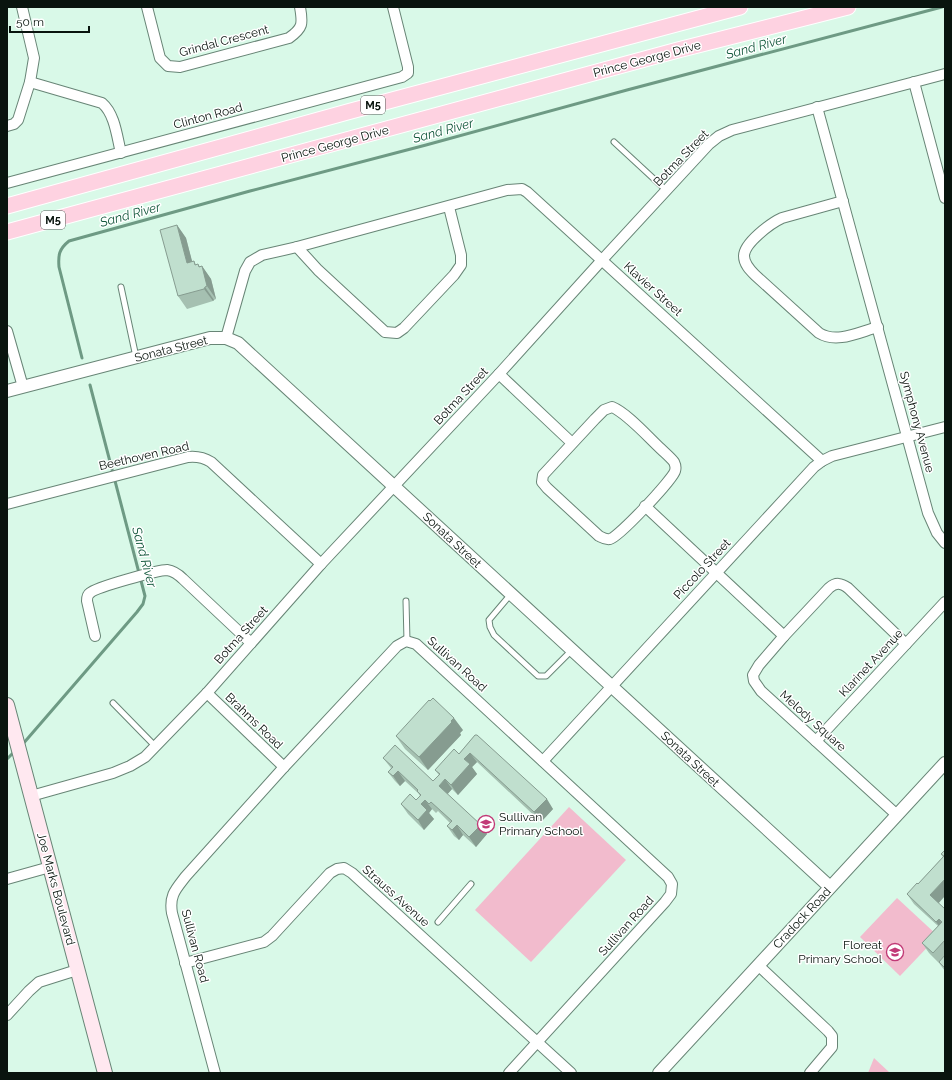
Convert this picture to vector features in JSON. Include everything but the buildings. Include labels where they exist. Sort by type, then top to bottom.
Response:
[{"type":"main road","points":[[689,20],[724,7]]},
{"type":"main road","name":"M5","points":[[7,206],[351,111],[740,7]]},
{"type":"main road","name":"Prince George Drive","points":[[7,232],[678,50],[848,7]]},
{"type":"main road","name":"Joe Marks Boulevard","points":[[7,705],[105,1073]]},
{"type":"street","points":[[7,126],[14,124],[18,120],[30,82],[34,58],[22,7]]},
{"type":"street","name":"Grindal Crescent","points":[[147,7],[160,58],[168,66],[180,67],[289,38],[299,31],[303,21],[300,7]]},
{"type":"street","name":"Clinton Road","points":[[7,183],[398,79],[406,75],[409,70],[393,7]]},
{"type":"street","name":"Botma Street","points":[[31,796],[130,766],[145,757],[207,693],[321,564],[499,374],[709,144],[732,130],[945,74]]},
{"type":"street","points":[[30,82],[96,100],[106,106],[111,115],[121,153]]},
{"type":"street","points":[[914,82],[942,177],[945,198]]},
{"type":"street","name":"Symphony Avenue","points":[[817,108],[928,514],[937,532],[944,539]]},
{"type":"street","name":"Klavier Street","points":[[226,338],[245,271],[250,262],[262,255],[449,207],[507,190],[522,189],[822,461]]},
{"type":"street","points":[[843,201],[782,218],[766,227],[746,249],[744,257],[745,262],[756,275],[819,333],[826,337],[839,338],[878,327]]},
{"type":"street","points":[[297,247],[318,270],[377,325],[389,333],[397,333],[404,328],[454,275],[461,265],[461,255],[449,207]]},
{"type":"street","points":[[7,331],[23,388]]},
{"type":"street","name":"Sonata Street","points":[[7,391],[210,338],[226,338],[232,340],[243,347],[830,887]]},
{"type":"street","points":[[499,374],[572,442]]},
{"type":"street","points":[[612,407],[620,411],[674,461],[675,470],[669,480],[645,506],[623,530],[613,538],[609,540],[603,539],[558,499],[542,482],[543,475],[572,442],[604,410],[612,407]]},
{"type":"street","name":"Piccolo Street","points":[[543,761],[814,467],[832,456],[945,427]]},
{"type":"street","name":"Beethoven Road","points":[[7,504],[188,457],[202,457],[211,462],[321,564]]},
{"type":"street","points":[[645,506],[784,636]]},
{"type":"street","points":[[96,636],[87,597],[93,591],[165,570],[175,573],[202,596],[251,643]]},
{"type":"street","name":"Melody Square","points":[[897,815],[761,691],[754,681],[753,675],[759,665],[784,636],[829,588],[839,583],[851,591],[906,644]]},
{"type":"street","name":"Klarinet Avenue","points":[[816,741],[945,602]]},
{"type":"street","name":"Sullivan Road","points":[[215,1073],[171,906],[172,894],[186,876],[284,767],[397,646],[407,641],[416,644],[668,876],[673,888],[671,894],[665,902],[509,1073]]},
{"type":"street","name":"Brahms Road","points":[[207,693],[284,767]]},
{"type":"street","name":"Cradock Road","points":[[659,1073],[945,763]]},
{"type":"street","points":[[7,879],[50,868]]},
{"type":"street","name":"Strauss Avenue","points":[[185,963],[264,942],[272,936],[330,873],[337,869],[344,868],[352,873],[571,1073]]},
{"type":"street","points":[[758,966],[832,1036],[832,1047],[810,1073]]},
{"type":"street","points":[[7,1015],[39,982],[77,970]]},
{"type":"lane","points":[[614,142],[666,191]]},
{"type":"lane","points":[[121,287],[136,358]]},
{"type":"lane","points":[[511,594],[489,620],[490,627],[494,634],[538,676],[546,676],[572,650]]},
{"type":"lane","points":[[406,601],[407,641]]},
{"type":"lane","points":[[113,703],[155,746]]},
{"type":"lane","points":[[438,922],[471,884]]},
{"type":"shaded area","points":[[569,807],[626,860],[531,962],[475,910]]},
{"type":"shaded area","points":[[897,898],[938,936],[900,976],[860,937]]},
{"type":"shaded area","points":[[874,1058],[890,1073],[868,1073]]},
{"type":"waterway","name":"Sand River","points":[[82,358],[59,267],[60,252],[69,241],[250,191],[942,7]]},
{"type":"waterway","name":"Sand River","points":[[22,745],[137,612],[143,604],[145,596],[90,385]]},
{"type":"waterway","name":"Sand River","points":[[7,759],[14,752]]},
{"type":"place","name":"Sullivan Primary School","points":[[486,824]]},
{"type":"place","name":"Floreat Primary School","points":[[895,952]]}]
